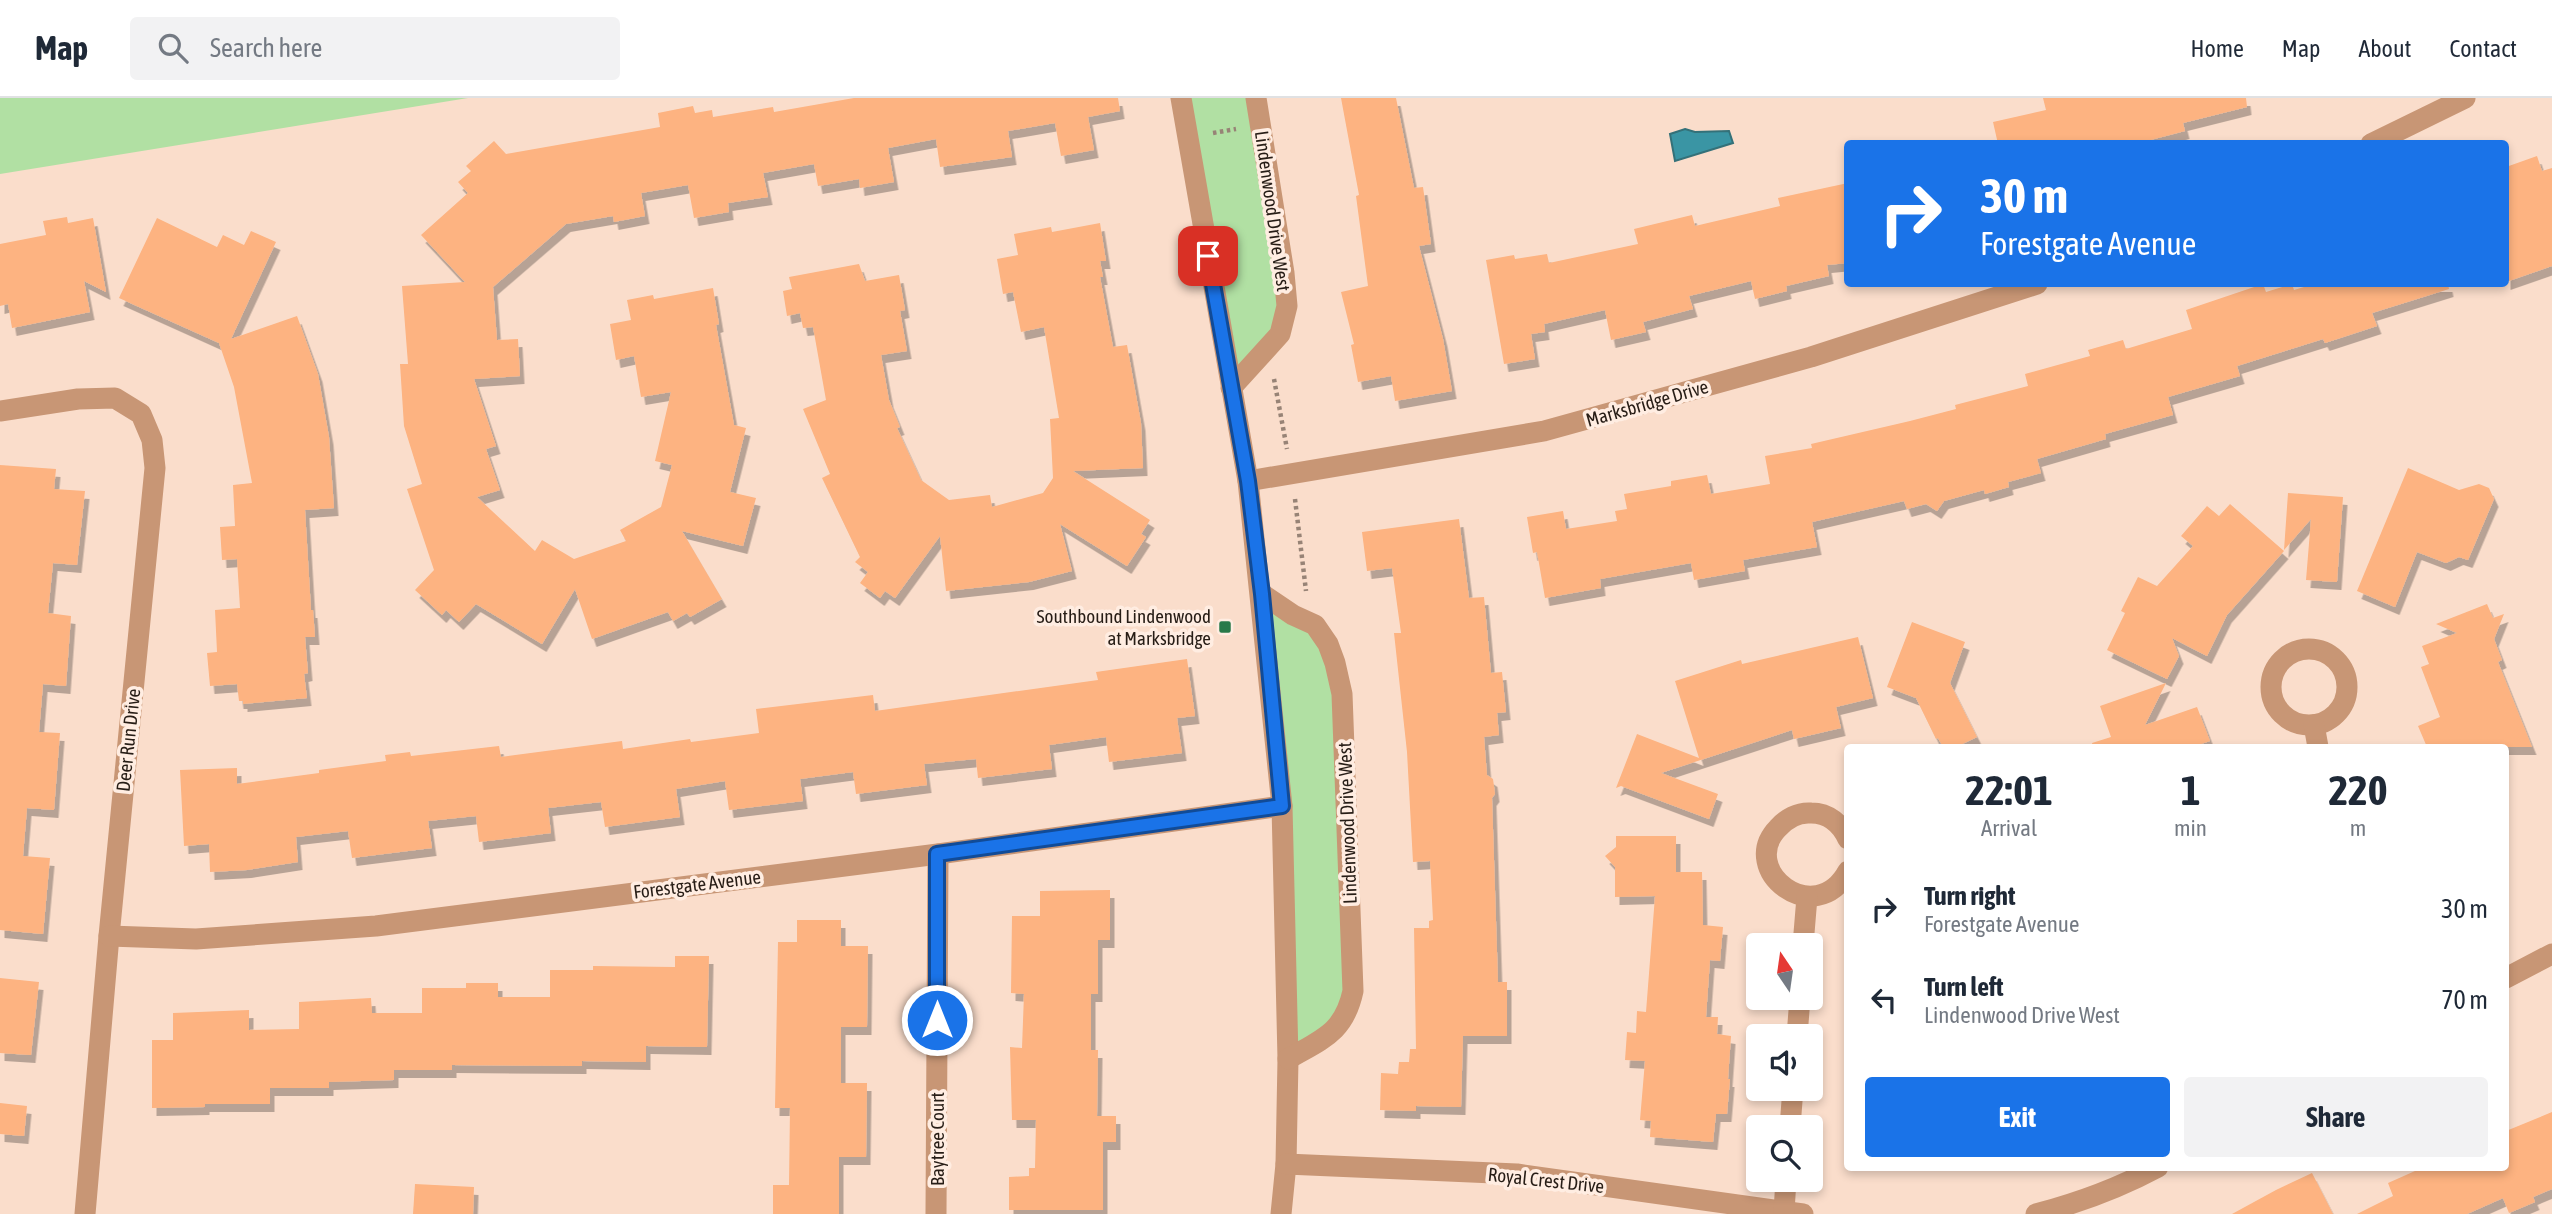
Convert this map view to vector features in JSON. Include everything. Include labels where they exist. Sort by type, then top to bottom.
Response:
[{"type":"street","points":[[1181,98],[1248,481],[1262,594],[1282,806],[1288,1059],[1286,1164],[1281,1214]]},
{"type":"street","name":"Lindenwood Drive West","points":[[1231,388],[1280,334],[1287,306],[1256,98]]},
{"type":"street","points":[[2379,140],[2465,98]]},
{"type":"street","name":"Marksbridge Drive","points":[[1248,481],[1544,431],[1811,357],[2028,287]]},
{"type":"street","name":"Deer Run Drive","points":[[0,411],[78,399],[115,398],[141,414],[152,440],[155,468],[85,1214]]},
{"type":"street","name":"Lindenwood Drive West","points":[[1262,594],[1293,615],[1315,625],[1328,644],[1342,694],[1353,991],[1349,1012],[1332,1032],[1288,1059]]},
{"type":"street","points":[[2314,726],[2317,744]]},
{"type":"street","name":"Forestgate Avenue","points":[[109,936],[196,939],[376,926],[937,854],[1282,806]]},
{"type":"street","points":[[1844,830],[1831,818],[1805,812],[1786,819],[1772,834],[1767,848],[1767,863],[1772,876],[1786,890],[1807,897],[1821,895],[1844,878]]},
{"type":"street","name":"Baytree Court","points":[[936,1214],[937,854]]},
{"type":"street","points":[[1804,933],[1807,897]]},
{"type":"street","points":[[2509,976],[2552,954]]},
{"type":"street","name":"Royal Crest Drive","points":[[1286,1164],[1517,1174],[1793,1212]]},
{"type":"street","points":[[2036,1214],[2072,1205],[2150,1171]]},
{"type":"street","points":[[1789,1192],[1793,1212]]},
{"type":"path","points":[[1188,137],[1261,125]]},
{"type":"path","points":[[1273,370],[1287,449]]},
{"type":"path","points":[[1295,499],[1308,602]]},
{"type":"green space","points":[[0,98],[468,98],[0,174]]},
{"type":"green space","points":[[1181,98],[1256,98],[1287,306],[1231,388]]},
{"type":"green space","points":[[1262,594],[1293,615],[1335,663],[1349,1012],[1288,1059]]},
{"type":"water","points":[[1685,129],[1695,132],[1729,131],[1733,143],[1675,161],[1670,134]]},
{"type":"building","points":[[854,98],[1118,98],[1120,111],[1088,117],[1094,150],[1061,156],[1055,123],[1008,131],[1012,157],[940,167],[936,139],[888,148],[894,182],[860,188],[859,179],[818,186],[814,164],[763,173],[768,197],[728,203],[729,212],[694,218],[688,185],[641,193],[645,216],[614,222],[613,216],[566,224],[493,287],[497,340],[518,339],[520,376],[474,379],[496,446],[486,449],[500,490],[477,497],[535,551],[542,540],[574,559],[626,541],[620,530],[661,507],[672,465],[655,461],[671,392],[641,397],[634,356],[616,360],[610,324],[631,320],[627,300],[653,295],[654,299],[713,288],[719,324],[716,325],[734,425],[746,428],[730,492],[756,498],[743,546],[682,531],[722,599],[690,617],[687,613],[673,621],[668,612],[592,639],[575,589],[542,644],[476,604],[459,622],[446,610],[442,615],[415,590],[434,570],[407,489],[422,484],[404,426],[400,364],[408,364],[402,286],[465,282],[421,235],[468,193],[458,182],[471,171],[466,166],[494,141],[506,154],[660,127],[658,113],[693,106],[695,113],[712,110],[713,117],[773,107],[774,112]]},
{"type":"building","points":[[1341,98],[1396,98],[1414,188],[1423,187],[1431,244],[1419,246],[1443,339],[1452,391],[1395,401],[1391,376],[1358,382],[1351,345],[1354,344],[1341,292],[1368,286],[1356,196],[1359,195]]},
{"type":"building","points":[[2043,98],[2246,98],[2247,107],[2183,123],[2185,131],[2150,140],[1997,140],[1993,122],[2046,110]]},
{"type":"building","points":[[2537,156],[2542,171],[2552,168],[2552,266],[2509,281],[2509,166]]},
{"type":"building","points":[[1844,184],[1844,263],[1827,265],[1829,276],[1786,286],[1787,291],[1755,299],[1751,281],[1689,296],[1693,309],[1643,322],[1646,332],[1611,340],[1605,310],[1544,324],[1545,332],[1531,334],[1535,359],[1504,364],[1486,260],[1514,255],[1515,259],[1547,254],[1549,263],[1638,244],[1634,229],[1692,215],[1695,226],[1780,206],[1778,198]]},
{"type":"building","points":[[67,217],[68,223],[93,218],[106,292],[84,281],[90,312],[12,328],[8,304],[0,306],[0,244],[46,235],[43,221]]},
{"type":"building","points":[[157,218],[217,247],[223,235],[244,245],[251,231],[276,242],[231,339],[297,316],[318,374],[329,437],[334,508],[305,510],[315,637],[305,637],[308,673],[304,674],[307,698],[243,704],[243,701],[239,701],[237,684],[210,686],[207,653],[217,652],[215,610],[240,608],[237,559],[222,560],[220,527],[235,526],[233,485],[252,483],[234,387],[219,343],[119,298]]},
{"type":"building","points":[[1100,223],[1106,261],[1100,261],[1103,277],[1100,277],[1113,347],[1127,345],[1141,423],[1143,468],[1073,471],[1150,520],[1141,534],[1146,537],[1127,566],[1060,524],[1072,571],[1029,582],[946,591],[940,536],[895,598],[885,591],[880,598],[860,583],[868,572],[855,562],[860,557],[822,478],[830,474],[803,409],[826,400],[813,327],[803,328],[800,313],[787,316],[783,291],[792,289],[789,277],[859,264],[865,281],[899,275],[905,310],[900,311],[907,351],[881,355],[889,400],[900,427],[897,428],[921,480],[949,500],[990,495],[992,507],[1043,493],[1053,478],[1050,419],[1059,418],[1044,327],[1021,332],[1013,292],[1003,294],[997,259],[1018,255],[1014,234],[1051,227],[1052,232]]},
{"type":"building","points":[[2254,287],[2264,287],[2266,292],[2282,287],[2293,287],[2294,290],[2304,287],[2449,289],[2372,313],[2377,326],[2325,343],[2323,339],[2237,366],[2240,376],[2168,397],[2173,415],[2105,434],[2106,439],[2037,459],[2041,473],[2008,482],[2009,487],[1985,494],[1984,490],[1944,501],[1937,511],[1926,504],[1907,509],[1904,501],[1812,522],[1817,547],[1743,560],[1745,571],[1694,580],[1691,563],[1600,579],[1601,588],[1545,598],[1537,552],[1533,553],[1527,517],[1563,511],[1566,529],[1617,521],[1615,511],[1627,509],[1624,494],[1671,486],[1671,481],[1707,475],[1711,494],[1770,484],[1765,456],[1812,448],[1811,444],[1956,409],[1955,405],[2028,386],[2025,374],[2090,356],[2088,350],[2123,340],[2126,349],[2192,329],[2186,310]]},
{"type":"building","points":[[0,465],[56,469],[54,489],[85,491],[77,565],[53,563],[48,613],[71,616],[66,686],[43,684],[39,732],[60,733],[54,810],[27,808],[23,856],[50,858],[43,934],[0,930]]},
{"type":"building","points":[[2408,468],[2459,490],[2479,484],[2489,488],[2494,499],[2468,560],[2459,557],[2446,563],[2417,552],[2395,607],[2357,591]]},
{"type":"building","points":[[2288,493],[2343,497],[2337,582],[2306,580],[2311,519],[2284,550]]},
{"type":"building","points":[[2230,504],[2284,551],[2227,615],[2207,656],[2172,638],[2179,656],[2167,679],[2107,650],[2125,613],[2121,611],[2138,577],[2157,586],[2193,546],[2181,536],[2207,506],[2219,516]]},
{"type":"building","points":[[1459,519],[1469,598],[1484,597],[1491,673],[1502,672],[1506,712],[1497,713],[1499,735],[1484,737],[1487,775],[1493,779],[1495,794],[1492,798],[1498,982],[1507,982],[1507,1036],[1463,1036],[1461,1107],[1416,1106],[1416,1111],[1380,1110],[1381,1073],[1398,1074],[1399,1062],[1409,1062],[1410,1049],[1416,1049],[1414,928],[1429,928],[1429,921],[1433,920],[1430,861],[1413,862],[1407,752],[1394,633],[1401,633],[1392,568],[1367,571],[1362,532]]},
{"type":"building","points":[[2487,604],[2493,618],[2504,614],[2494,639],[2502,660],[2498,662],[2532,747],[2509,747],[2509,744],[2426,744],[2418,726],[2440,717],[2421,667],[2429,664],[2422,646],[2457,633],[2436,624]]},
{"type":"building","points":[[1912,622],[1965,642],[1950,683],[1977,737],[1962,744],[1941,744],[1936,739],[1916,698],[1887,687]]},
{"type":"building","points":[[1858,637],[1873,698],[1836,707],[1841,728],[1794,739],[1792,730],[1661,773],[1718,794],[1709,819],[1621,786],[1616,788],[1637,734],[1699,758],[1675,681],[1741,660],[1742,664]]},
{"type":"building","points":[[1187,659],[1195,716],[1177,718],[1182,753],[1109,762],[1106,737],[1049,745],[1052,769],[978,778],[976,759],[924,764],[927,785],[856,794],[853,772],[800,779],[803,801],[729,810],[725,781],[676,789],[680,817],[605,827],[601,802],[548,808],[551,833],[479,842],[476,816],[428,821],[432,848],[352,858],[348,831],[296,837],[298,862],[247,870],[210,872],[209,844],[184,846],[180,770],[237,768],[237,784],[386,761],[385,755],[410,752],[411,756],[499,746],[501,757],[622,741],[623,749],[690,739],[691,742],[759,733],[756,709],[873,695],[875,711],[1098,680],[1096,672]]},
{"type":"building","points":[[2166,683],[2145,725],[2197,707],[2210,741],[2201,744],[2092,744],[2111,737],[2100,706]]},
{"type":"building","points":[[1616,836],[1676,836],[1676,872],[1702,872],[1703,925],[1723,927],[1720,961],[1710,960],[1706,1017],[1718,1017],[1717,1034],[1731,1036],[1730,1079],[1727,1114],[1716,1114],[1713,1142],[1650,1137],[1651,1121],[1640,1120],[1645,1061],[1625,1060],[1627,1032],[1636,1033],[1637,1011],[1646,1012],[1655,896],[1615,897],[1615,867],[1605,856],[1616,847]]},
{"type":"building","points":[[1110,890],[1110,940],[1098,940],[1098,994],[1091,994],[1091,1050],[1098,1050],[1097,1116],[1116,1116],[1116,1142],[1103,1142],[1103,1210],[1009,1210],[1009,1177],[1029,1176],[1029,1168],[1035,1168],[1036,1120],[1012,1120],[1010,1047],[1022,1048],[1024,994],[1011,993],[1012,916],[1040,916],[1040,891]]},
{"type":"building","points":[[797,920],[841,920],[841,946],[868,946],[867,1027],[841,1027],[841,1083],[867,1083],[866,1157],[839,1157],[839,1214],[773,1214],[773,1185],[789,1185],[790,1108],[775,1108],[778,942],[797,942]]},
{"type":"building","points":[[675,956],[709,956],[707,1047],[646,1046],[646,1062],[582,1061],[582,1066],[452,1065],[452,1070],[394,1070],[394,1080],[329,1082],[329,1088],[270,1088],[270,1104],[205,1104],[205,1107],[152,1108],[152,1040],[173,1040],[173,1013],[249,1010],[249,1030],[299,1029],[299,1002],[371,998],[372,1013],[422,1013],[422,988],[466,988],[466,983],[498,983],[498,997],[550,997],[550,970],[593,970],[593,966],[675,967]]},
{"type":"building","points":[[0,978],[39,982],[31,1055],[0,1053]]},
{"type":"building","points":[[0,1103],[27,1106],[24,1136],[0,1134]]},
{"type":"building","points":[[2552,1112],[2552,1189],[2533,1197],[2535,1202],[2509,1213],[2503,1198],[2467,1214],[2357,1214],[2393,1196],[2388,1183],[2415,1171],[2509,1171],[2509,1130]]},
{"type":"building","points":[[2312,1173],[2333,1214],[2232,1214],[2276,1190]]},
{"type":"building","points":[[415,1184],[474,1187],[473,1214],[413,1214]]},
{"type":"place","name":"Southbound Lindenwood at Marksbridge","points":[[1225,627]]},
{"type":"route","points":[[937,1020],[937,854],[1282,806],[1262,594],[1248,481],[1208,256]]}]
